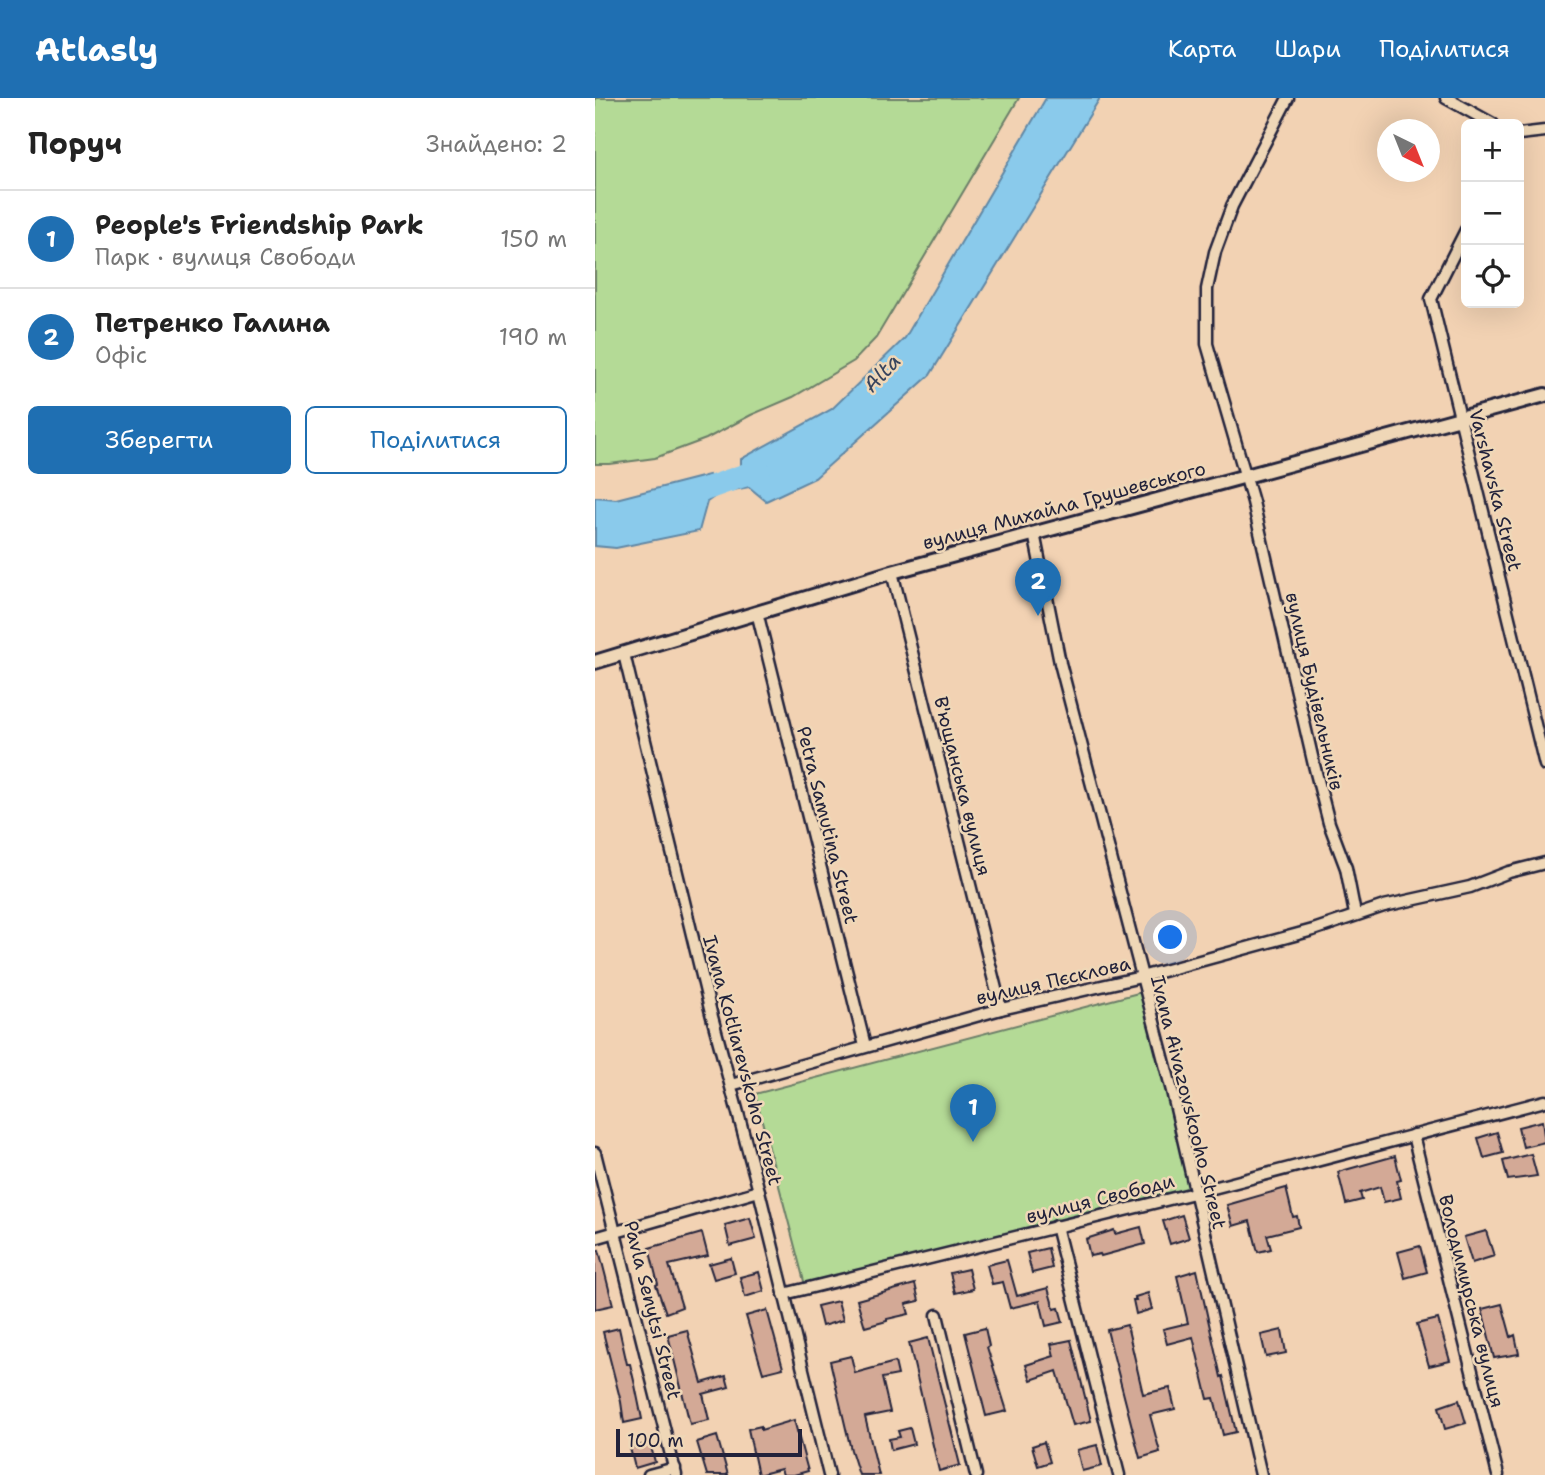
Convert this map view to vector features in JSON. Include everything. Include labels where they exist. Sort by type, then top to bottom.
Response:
[{"type":"street","name":"вулиця Будівельників","points":[[1288,98],[1232,206],[1215,252],[1207,289],[1206,344],[1246,475],[1325,809],[1346,869],[1355,914]]},
{"type":"street","points":[[1446,98],[1484,119]]},
{"type":"street","points":[[1524,133],[1545,131]]},
{"type":"street","name":"Varshavska Street","points":[[1461,240],[1431,299],[1545,765]]},
{"type":"street","name":"вулиця Михайла Грушевського","points":[[595,662],[892,572],[1545,395]]},
{"type":"street","name":"Ivana Aivazovskooho Street","points":[[1034,533],[1060,663],[1172,1091],[1261,1475]]},
{"type":"street","name":"В'ющанська вулиця","points":[[892,572],[1001,1009]]},
{"type":"street","name":"Petra Samutina Street","points":[[757,612],[865,1046]]},
{"type":"street","name":"Ivana Kotliarevskoho Street","points":[[624,654],[829,1475]]},
{"type":"street","name":"вулиця Пєсклова","points":[[731,1085],[1001,1009],[1141,977],[1313,930],[1355,914],[1470,887],[1509,872],[1545,863]]},
{"type":"street","name":"вулиця Свободи","points":[[784,1294],[1194,1193],[1545,1101]]},
{"type":"street","name":"Володимирська вулиця","points":[[1413,1135],[1498,1475]]},
{"type":"street","name":"Pavla Senytsi Street","points":[[595,1153],[675,1472]]},
{"type":"street","points":[[595,1238],[759,1191]]},
{"type":"street","points":[[1056,1226],[1119,1475]]},
{"type":"street","points":[[937,1315],[976,1475]]},
{"type":"street","points":[[649,1475],[675,1472]]},
{"type":"green space","points":[[595,98],[1019,98],[876,338],[854,361],[793,397],[706,439],[655,458],[595,464]]},
{"type":"green space","points":[[1142,992],[1190,1190],[806,1289],[755,1094]]},
{"type":"water","points":[[1046,98],[1100,98],[930,375],[815,478],[766,501],[749,487],[733,490],[727,475],[741,466],[741,459],[832,409],[905,338]]},
{"type":"water","points":[[709,475],[717,495],[707,502],[699,531],[616,548],[595,546],[595,497],[616,499]]},
{"type":"building","points":[[1542,1121],[1545,1142],[1523,1147],[1518,1127]]},
{"type":"building","points":[[1497,1132],[1503,1153],[1484,1158],[1478,1138]]},
{"type":"building","points":[[1531,1154],[1537,1176],[1508,1180],[1503,1161]]},
{"type":"building","points":[[1395,1156],[1401,1180],[1397,1181],[1401,1198],[1384,1202],[1380,1187],[1360,1193],[1362,1200],[1346,1204],[1338,1172]]},
{"type":"building","points":[[1286,1188],[1293,1217],[1297,1216],[1299,1227],[1267,1235],[1271,1249],[1258,1252],[1250,1221],[1233,1226],[1227,1205]]},
{"type":"building","points":[[1182,1215],[1189,1238],[1170,1244],[1163,1221]]},
{"type":"building","points":[[750,1218],[756,1239],[730,1246],[725,1225]]},
{"type":"building","points":[[1141,1227],[1145,1244],[1101,1256],[1090,1256],[1086,1239],[1114,1230],[1115,1234]]},
{"type":"building","points":[[1486,1231],[1494,1256],[1472,1263],[1464,1237]]},
{"type":"building","points":[[702,1233],[708,1256],[669,1265],[682,1307],[666,1313],[656,1285],[658,1284],[649,1248]]},
{"type":"building","points":[[1420,1246],[1427,1272],[1405,1278],[1398,1252]]},
{"type":"building","points":[[1048,1248],[1052,1268],[1032,1273],[1027,1253]]},
{"type":"building","points":[[599,1250],[613,1305],[595,1309],[595,1251]]},
{"type":"building","points":[[731,1258],[735,1273],[714,1279],[709,1264]]},
{"type":"building","points":[[1007,1260],[1017,1296],[1048,1288],[1054,1309],[1059,1308],[1063,1322],[1046,1326],[1040,1301],[1010,1308],[1003,1282],[992,1284],[987,1265]]},
{"type":"building","points":[[968,1269],[973,1289],[955,1293],[950,1273]]},
{"type":"building","points":[[1197,1270],[1236,1432],[1223,1435],[1214,1398],[1208,1399],[1193,1337],[1167,1344],[1163,1329],[1188,1323],[1177,1276]]},
{"type":"building","points":[[759,1272],[764,1291],[745,1297],[740,1277]]},
{"type":"building","points":[[915,1284],[919,1301],[906,1304],[909,1314],[865,1327],[857,1300]]},
{"type":"building","points":[[1148,1293],[1152,1309],[1136,1314],[1133,1300]]},
{"type":"building","points":[[838,1301],[843,1320],[822,1326],[817,1306]]},
{"type":"building","points":[[1502,1304],[1511,1337],[1515,1335],[1519,1354],[1494,1358],[1482,1309]]},
{"type":"building","points":[[767,1310],[783,1368],[763,1373],[746,1316]]},
{"type":"building","points":[[1438,1319],[1450,1361],[1429,1366],[1417,1324]]},
{"type":"building","points":[[1127,1325],[1143,1394],[1170,1388],[1175,1409],[1150,1415],[1160,1452],[1140,1458],[1107,1330]]},
{"type":"building","points":[[619,1328],[642,1419],[624,1423],[603,1332]]},
{"type":"building","points":[[985,1328],[987,1347],[1007,1411],[986,1416],[965,1333]]},
{"type":"building","points":[[687,1330],[702,1383],[726,1376],[729,1387],[703,1394],[709,1420],[690,1424],[668,1335]]},
{"type":"building","points":[[1282,1330],[1286,1353],[1266,1357],[1261,1335]]},
{"type":"building","points":[[928,1338],[960,1465],[939,1471],[909,1343]]},
{"type":"building","points":[[1071,1340],[1091,1421],[1073,1425],[1057,1371],[1031,1380],[1026,1365],[1054,1356],[1051,1344]]},
{"type":"building","points":[[851,1356],[855,1373],[895,1362],[898,1375],[882,1378],[890,1412],[865,1417],[879,1475],[859,1475],[830,1361]]},
{"type":"building","points":[[1459,1400],[1466,1423],[1445,1429],[1439,1407]]},
{"type":"building","points":[[794,1420],[808,1471],[783,1475],[781,1469],[758,1475],[748,1429],[761,1426],[761,1430]]},
{"type":"building","points":[[910,1428],[914,1444],[891,1450],[889,1439],[900,1437],[898,1431]]},
{"type":"building","points":[[717,1436],[728,1475],[707,1475],[697,1442]]},
{"type":"building","points":[[1044,1442],[1050,1462],[1038,1466],[1032,1446]]},
{"type":"building","points":[[650,1443],[655,1462],[635,1468],[630,1448]]},
{"type":"building","points":[[1097,1445],[1102,1466],[1082,1471],[1077,1450]]},
{"type":"waterway","name":"Alta","points":[[686,496],[759,470]]},
{"type":"place","name":"Петренко Галина","points":[[1038,616]]},
{"type":"place","name":"People's Friendship Park","points":[[973,1142]]}]
